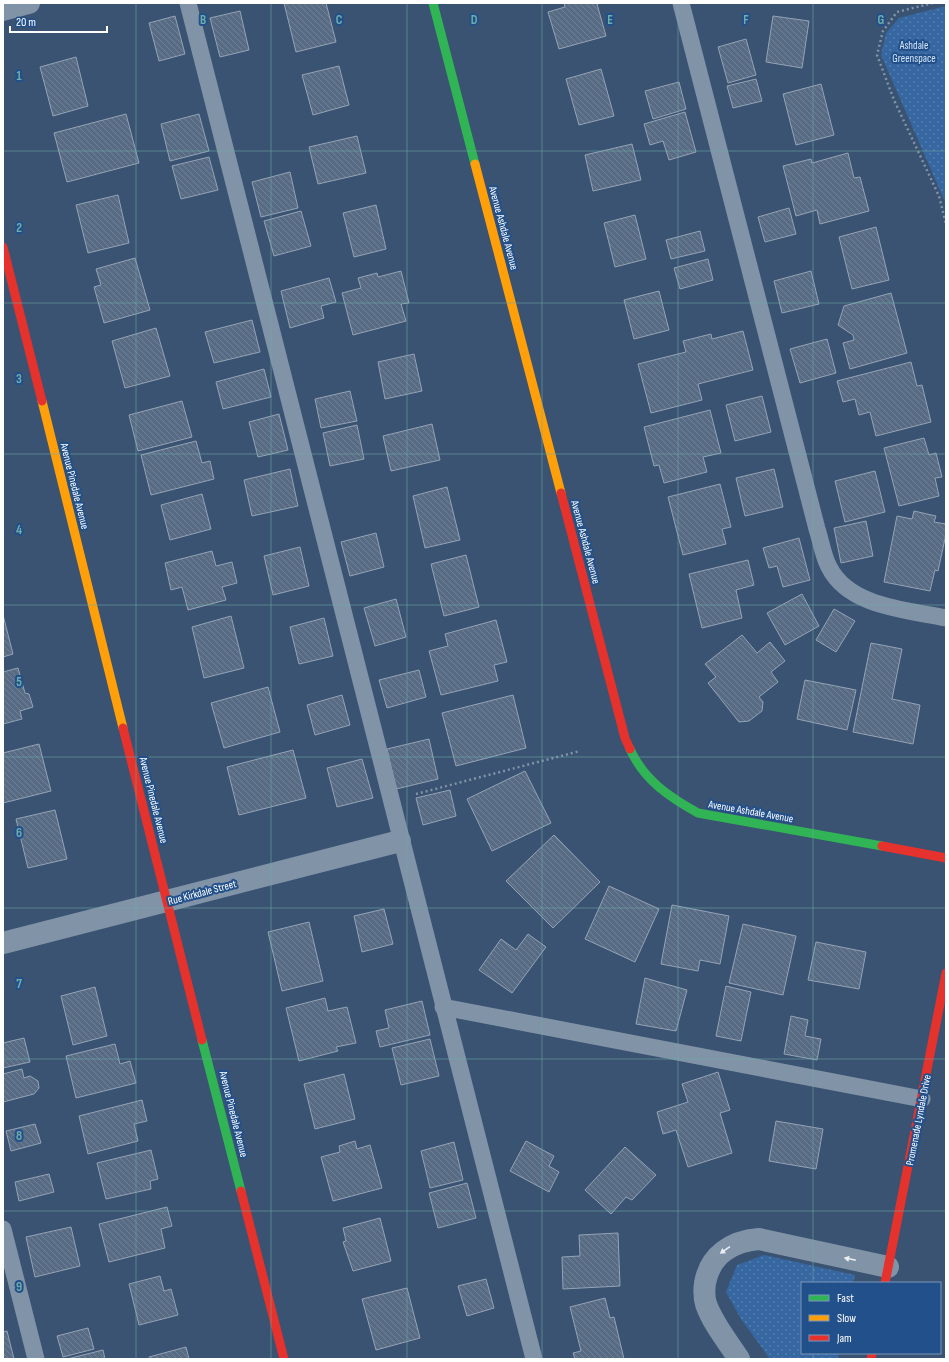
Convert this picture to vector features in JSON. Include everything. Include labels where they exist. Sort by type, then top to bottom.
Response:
[{"type":"street","points":[[3,10],[29,3]]},
{"type":"street","name":"Avenue Ashdale Avenue","points":[[433,3],[625,738],[634,759],[647,779],[670,798],[698,813],[946,858]]},
{"type":"street","name":"Avenue Pinedale Avenue","points":[[3,247],[167,902],[284,1359]]},
{"type":"street","name":"Rue Kirkdale Street","points":[[3,943],[400,842]]},
{"type":"street","name":"Promenade Lyndale Drive","points":[[739,1359],[711,1316],[705,1302],[704,1289],[707,1272],[713,1260],[724,1250],[746,1240],[759,1240],[887,1275],[946,973]]},
{"type":"lane","points":[[188,3],[391,801],[400,842],[534,1359]]},
{"type":"lane","points":[[682,3],[817,529],[829,568],[846,589],[868,601],[946,618]]},
{"type":"lane","points":[[443,1007],[922,1100]]},
{"type":"lane","points":[[3,1229],[36,1359]]},
{"type":"path","points":[[933,3],[897,12],[883,31],[877,55],[894,100],[939,196],[946,224]]},
{"type":"path","points":[[391,801],[580,751]]},
{"type":"green space","name":"Ashdale Greenspace","points":[[946,6],[946,204],[881,55],[886,33],[899,18]]},
{"type":"green space","points":[[764,1255],[855,1275],[853,1282],[801,1282],[801,1354],[839,1354],[838,1359],[770,1359],[741,1319],[726,1292],[737,1265]]},
{"type":"building","points":[[284,3],[326,3],[336,42],[296,52]]},
{"type":"building","points":[[564,3],[602,3],[597,4],[606,36],[559,49],[548,12],[565,7]]},
{"type":"building","points":[[240,11],[249,50],[220,57],[210,18]]},
{"type":"building","points":[[175,16],[185,54],[159,61],[149,23]]},
{"type":"building","points":[[773,16],[809,21],[802,68],[766,62]]},
{"type":"building","points":[[746,39],[756,75],[728,83],[718,47]]},
{"type":"building","points":[[76,57],[88,106],[53,116],[40,67]]},
{"type":"building","points":[[339,66],[349,105],[313,115],[302,75]]},
{"type":"building","points":[[601,69],[614,116],[579,125],[566,79]]},
{"type":"building","points":[[756,79],[762,101],[733,108],[727,86]]},
{"type":"building","points":[[679,82],[686,109],[653,119],[645,91]]},
{"type":"building","points":[[821,84],[834,135],[796,145],[783,94]]},
{"type":"building","points":[[685,112],[696,152],[669,160],[663,141],[650,145],[644,124]]},
{"type":"building","points":[[126,114],[139,163],[67,182],[54,133]]},
{"type":"building","points":[[199,114],[209,151],[170,161],[161,124]]},
{"type":"building","points":[[357,136],[366,173],[318,184],[309,147]]},
{"type":"building","points":[[632,144],[641,180],[593,191],[585,155]]},
{"type":"building","points":[[848,153],[854,178],[860,177],[869,211],[820,224],[817,210],[796,216],[783,166],[811,159],[812,163]]},
{"type":"building","points":[[209,157],[218,190],[181,199],[172,166]]},
{"type":"building","points":[[290,172],[298,208],[261,217],[252,182]]},
{"type":"building","points":[[118,195],[129,243],[88,253],[76,205]]},
{"type":"building","points":[[376,205],[386,249],[354,257],[343,213]]},
{"type":"building","points":[[789,208],[796,234],[765,242],[758,217]]},
{"type":"building","points":[[301,211],[311,246],[274,256],[264,221]]},
{"type":"building","points":[[635,215],[646,259],[615,267],[604,223]]},
{"type":"building","points":[[876,227],[889,280],[852,289],[839,237]]},
{"type":"building","points":[[700,231],[705,251],[671,259],[666,240]]},
{"type":"building","points":[[135,258],[150,310],[104,323],[94,287],[101,285],[96,269]]},
{"type":"building","points":[[708,259],[713,280],[680,289],[674,268]]},
{"type":"building","points":[[401,271],[409,303],[401,304],[406,321],[353,335],[342,293],[361,288],[358,278],[377,273],[378,277]]},
{"type":"building","points":[[811,271],[819,304],[782,313],[774,281]]},
{"type":"building","points":[[329,278],[336,302],[321,306],[324,318],[290,328],[281,291]]},
{"type":"building","points":[[659,291],[669,330],[634,339],[624,300]]},
{"type":"building","points":[[891,293],[907,353],[850,369],[843,343],[854,340],[853,335],[838,325],[844,306]]},
{"type":"building","points":[[252,320],[260,352],[214,363],[205,332]]},
{"type":"building","points":[[156,328],[170,376],[125,388],[112,341]]},
{"type":"building","points":[[743,331],[753,370],[698,384],[702,400],[651,413],[638,364],[686,352],[683,341],[711,334],[712,339]]},
{"type":"building","points":[[827,339],[836,373],[800,383],[790,349]]},
{"type":"building","points":[[414,354],[422,391],[385,399],[378,362]]},
{"type":"building","points":[[911,362],[917,386],[922,385],[931,422],[876,436],[870,412],[859,415],[855,399],[843,402],[837,381]]},
{"type":"building","points":[[264,369],[271,397],[223,409],[216,382]]},
{"type":"building","points":[[350,391],[357,421],[321,428],[315,399]]},
{"type":"building","points":[[762,396],[771,432],[735,441],[726,405]]},
{"type":"building","points":[[182,401],[192,437],[138,451],[129,415]]},
{"type":"building","points":[[710,410],[721,453],[703,457],[707,472],[664,483],[659,465],[654,466],[644,427]]},
{"type":"building","points":[[279,414],[288,450],[258,457],[249,422]]},
{"type":"building","points":[[432,424],[440,460],[391,471],[383,436]]},
{"type":"building","points":[[357,425],[364,459],[330,466],[323,433]]},
{"type":"building","points":[[924,438],[929,455],[936,453],[942,477],[935,478],[939,496],[899,506],[884,448]]},
{"type":"building","points":[[196,441],[202,463],[210,461],[214,479],[151,495],[141,455]]},
{"type":"building","points":[[290,469],[298,506],[252,516],[244,480]]},
{"type":"building","points":[[774,469],[783,507],[745,516],[736,478]]},
{"type":"building","points":[[875,471],[885,512],[845,522],[835,481]]},
{"type":"building","points":[[720,484],[731,527],[722,529],[726,544],[683,555],[668,497]]},
{"type":"building","points":[[447,487],[460,540],[425,548],[413,496]]},
{"type":"building","points":[[202,494],[211,529],[170,540],[161,505]]},
{"type":"building","points":[[914,511],[936,516],[934,522],[946,524],[946,534],[938,571],[935,570],[930,591],[884,582],[897,516],[912,519]]},
{"type":"building","points":[[866,521],[873,556],[841,563],[834,528]]},
{"type":"building","points":[[376,533],[384,567],[350,576],[341,542]]},
{"type":"building","points":[[799,538],[810,580],[783,587],[777,566],[769,568],[763,548]]},
{"type":"building","points":[[300,547],[309,586],[273,595],[264,556]]},
{"type":"building","points":[[212,551],[216,566],[232,562],[237,583],[222,587],[226,600],[188,610],[182,587],[171,590],[165,563]]},
{"type":"building","points":[[466,555],[479,607],[444,616],[431,564]]},
{"type":"building","points":[[748,560],[754,585],[736,590],[742,618],[702,628],[689,574]]},
{"type":"building","points":[[802,594],[819,626],[785,645],[767,613]]},
{"type":"building","points":[[396,599],[406,637],[375,646],[364,608]]},
{"type":"building","points":[[834,609],[855,621],[836,652],[816,640]]},
{"type":"building","points":[[3,615],[13,654],[3,657]]},
{"type":"building","points":[[231,616],[244,668],[204,678],[192,627]]},
{"type":"building","points":[[324,618],[333,656],[299,664],[290,627]]},
{"type":"building","points":[[496,620],[507,662],[494,665],[498,681],[441,695],[429,651],[448,646],[445,634]]},
{"type":"building","points":[[742,635],[757,653],[770,642],[785,661],[771,672],[778,682],[759,697],[763,702],[762,711],[749,721],[739,722],[708,683],[716,677],[705,664]]},
{"type":"building","points":[[871,643],[902,649],[892,699],[920,705],[913,744],[853,732]]},
{"type":"building","points":[[18,668],[25,693],[29,694],[33,707],[20,711],[22,719],[3,724],[3,672]]},
{"type":"building","points":[[419,670],[426,697],[387,708],[379,680]]},
{"type":"building","points":[[805,680],[856,690],[847,730],[797,719]]},
{"type":"building","points":[[268,687],[280,732],[224,748],[211,703]]},
{"type":"building","points":[[342,695],[350,725],[315,735],[307,705]]},
{"type":"building","points":[[513,695],[526,748],[456,766],[442,713]]},
{"type":"building","points":[[429,739],[438,779],[396,789],[387,749]]},
{"type":"building","points":[[39,744],[51,791],[3,803],[3,753]]},
{"type":"building","points":[[293,750],[306,798],[239,815],[227,767]]},
{"type":"building","points":[[362,759],[373,798],[337,807],[327,768]]},
{"type":"building","points":[[525,771],[551,823],[492,851],[467,799]]},
{"type":"building","points":[[450,790],[456,816],[423,825],[416,798]]},
{"type":"building","points":[[55,810],[67,859],[28,868],[16,819]]},
{"type":"building","points":[[554,835],[600,882],[553,928],[506,881]]},
{"type":"building","points":[[609,886],[659,909],[635,962],[585,939]]},
{"type":"building","points":[[672,905],[729,916],[720,964],[700,960],[698,971],[661,964]]},
{"type":"building","points":[[384,909],[393,944],[362,952],[354,916]]},
{"type":"building","points":[[309,922],[323,981],[282,991],[268,932]]},
{"type":"building","points":[[743,924],[796,936],[783,995],[729,983]]},
{"type":"building","points":[[528,934],[546,947],[512,993],[479,970],[501,939],[516,950]]},
{"type":"building","points":[[816,942],[866,952],[859,989],[808,980]]},
{"type":"building","points":[[645,978],[687,990],[676,1031],[636,1024]]},
{"type":"building","points":[[726,986],[751,992],[741,1041],[716,1036]]},
{"type":"building","points":[[95,987],[107,1036],[73,1045],[61,996]]},
{"type":"building","points":[[325,998],[328,1011],[347,1007],[356,1043],[336,1047],[338,1051],[299,1061],[286,1008]]},
{"type":"building","points":[[422,1001],[430,1035],[380,1047],[376,1031],[389,1028],[385,1010]]},
{"type":"building","points":[[791,1016],[808,1020],[805,1036],[821,1039],[817,1060],[784,1054]]},
{"type":"building","points":[[24,1038],[30,1062],[3,1068],[3,1043]]},
{"type":"building","points":[[430,1039],[439,1076],[401,1085],[392,1048]]},
{"type":"building","points":[[115,1044],[120,1064],[130,1061],[136,1083],[76,1098],[66,1056]]},
{"type":"building","points":[[22,1069],[24,1078],[30,1076],[38,1081],[39,1088],[34,1094],[3,1102],[3,1074]]},
{"type":"building","points":[[718,1072],[730,1110],[720,1113],[732,1153],[688,1167],[676,1130],[663,1134],[657,1112],[688,1102],[682,1084]]},
{"type":"building","points":[[344,1074],[355,1119],[315,1129],[304,1084]]},
{"type":"building","points":[[142,1100],[147,1121],[134,1124],[138,1141],[88,1154],[79,1116]]},
{"type":"building","points":[[776,1121],[823,1129],[816,1169],[769,1161]]},
{"type":"building","points":[[35,1124],[41,1143],[11,1151],[6,1131]]},
{"type":"building","points":[[355,1141],[357,1149],[370,1145],[382,1188],[333,1201],[321,1157],[340,1152],[339,1146]]},
{"type":"building","points":[[526,1141],[554,1156],[549,1166],[559,1172],[549,1192],[510,1171]]},
{"type":"building","points":[[454,1142],[463,1180],[430,1188],[421,1151]]},
{"type":"building","points":[[625,1147],[656,1175],[632,1200],[626,1197],[611,1214],[585,1190]]},
{"type":"building","points":[[151,1150],[158,1179],[150,1181],[151,1189],[106,1199],[97,1163]]},
{"type":"building","points":[[49,1174],[54,1192],[19,1201],[15,1182]]},
{"type":"building","points":[[467,1183],[476,1218],[438,1228],[429,1193]]},
{"type":"building","points":[[167,1207],[172,1226],[161,1229],[165,1248],[109,1262],[99,1224]]},
{"type":"building","points":[[380,1218],[391,1261],[353,1271],[343,1242],[346,1241],[343,1228]]},
{"type":"building","points":[[71,1227],[80,1266],[35,1277],[26,1237]]},
{"type":"building","points":[[618,1233],[620,1286],[563,1289],[562,1257],[580,1256],[579,1235]]},
{"type":"building","points":[[160,1276],[164,1291],[171,1289],[178,1315],[139,1325],[129,1284]]},
{"type":"building","points":[[486,1279],[494,1308],[467,1316],[458,1286]]},
{"type":"building","points":[[407,1288],[420,1338],[376,1350],[362,1299]]},
{"type":"building","points":[[605,1298],[610,1318],[614,1317],[624,1359],[575,1359],[573,1353],[581,1351],[570,1307]]},
{"type":"building","points":[[88,1328],[94,1349],[63,1357],[57,1336]]},
{"type":"building","points":[[7,1331],[14,1359],[3,1359],[3,1332]]},
{"type":"building","points":[[186,1347],[189,1359],[149,1359],[149,1357]]},
{"type":"building","points":[[103,1350],[105,1359],[67,1359]]},
{"type":"traffic: fast","points":[[433,3],[475,164]]},
{"type":"traffic: fast","points":[[630,749],[642,770],[658,787],[677,801],[698,813],[882,846]]},
{"type":"traffic: fast","points":[[202,1040],[241,1191]]},
{"type":"traffic: slow","points":[[475,164],[561,493]]},
{"type":"traffic: slow","points":[[42,401],[123,728]]},
{"type":"traffic: jam","points":[[3,247],[42,401]]},
{"type":"traffic: jam","points":[[561,493],[625,738],[630,749]]},
{"type":"traffic: jam","points":[[123,728],[202,1040]]},
{"type":"traffic: jam","points":[[882,846],[946,858]]},
{"type":"traffic: jam","points":[[885,1282],[946,973]]},
{"type":"traffic: jam","points":[[241,1191],[284,1359]]},
{"type":"traffic: jam","points":[[871,1359],[872,1354]]}]
